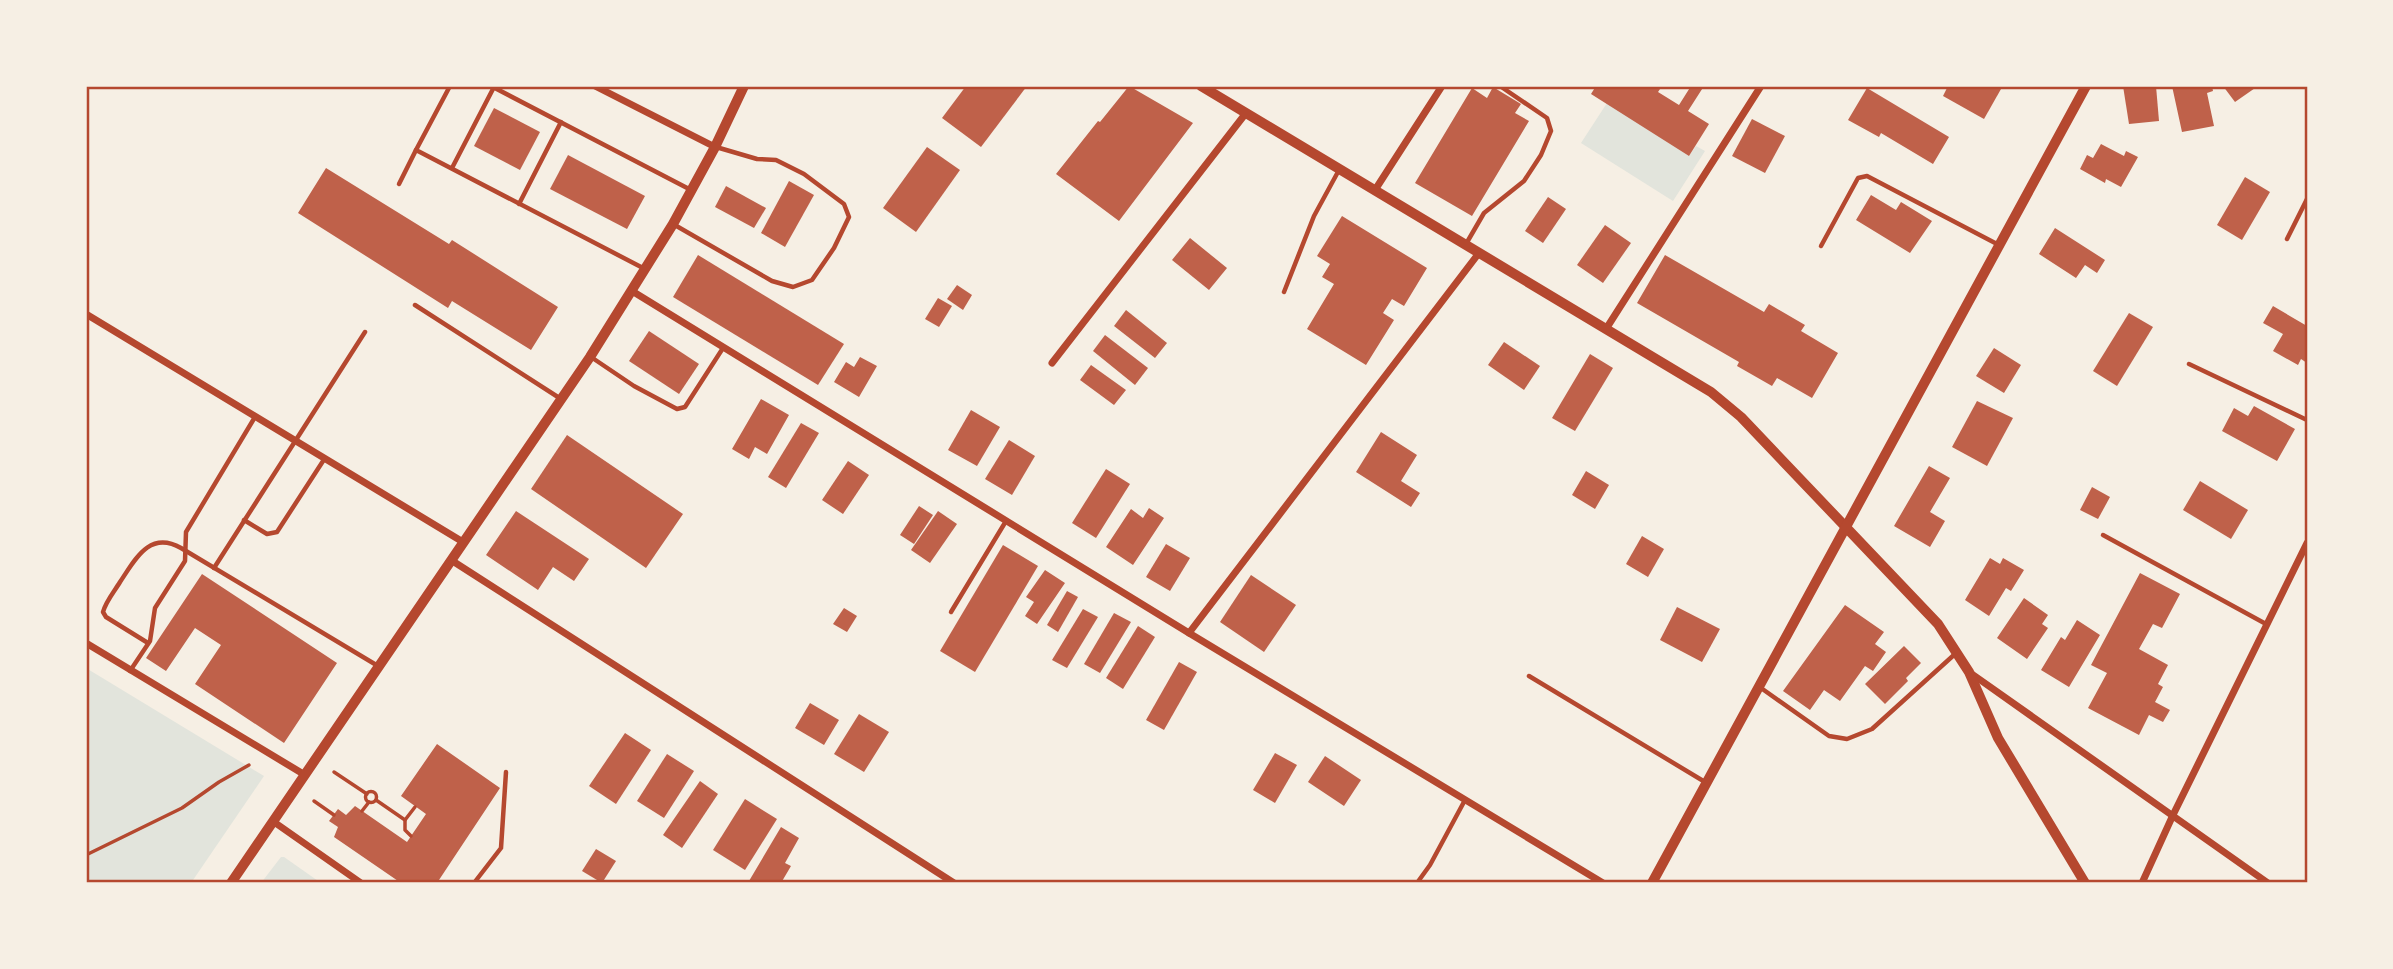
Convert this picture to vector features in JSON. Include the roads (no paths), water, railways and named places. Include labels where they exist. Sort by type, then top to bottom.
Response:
[{"type":"street","points":[[594,86],[715,147]]},
{"type":"street","points":[[231,883],[590,357],[692,191],[743,86]]},
{"type":"street","points":[[1201,86],[1711,392],[1731,409],[1938,624],[1969,672],[1998,738],[2085,883]]},
{"type":"street","points":[[1375,190],[1442,86]]},
{"type":"street","points":[[1606,329],[1761,86]]},
{"type":"street","points":[[1652,883],[1844,525],[2085,86]]},
{"type":"street","points":[[1052,363],[1246,113]]},
{"type":"street","points":[[1189,633],[1479,253]]},
{"type":"street","points":[[632,291],[1603,883]]},
{"type":"street","points":[[86,314],[463,542]]},
{"type":"street","points":[[2142,883],[2307,543]]},
{"type":"street","points":[[451,560],[954,883]]},
{"type":"street","points":[[86,643],[305,775]]},
{"type":"street","points":[[1969,672],[2268,883]]},
{"type":"street","points":[[274,822],[361,883]]},
{"type":"lane","points":[[398,184],[450,86]]},
{"type":"lane","points":[[1466,245],[1485,213],[1524,181],[1541,155],[1551,131],[1547,118],[1500,86]]},
{"type":"lane","points":[[452,169],[493,87],[692,191]]},
{"type":"lane","points":[[519,204],[561,122]]},
{"type":"lane","points":[[673,224],[772,281],[793,287],[812,280],[834,248],[849,217],[844,204],[804,174],[776,160],[757,159],[715,147]]},
{"type":"lane","points":[[416,150],[645,269]]},
{"type":"lane","points":[[1284,292],[1314,216],[1340,169]]},
{"type":"lane","points":[[1821,246],[1858,178],[1862,176],[1867,176],[1998,244]]},
{"type":"lane","points":[[2287,239],[2307,199]]},
{"type":"lane","points":[[415,305],[562,399]]},
{"type":"lane","points":[[214,568],[365,332]]},
{"type":"lane","points":[[590,357],[634,386],[677,409],[685,407],[723,348]]},
{"type":"lane","points":[[2189,364],[2307,421]]},
{"type":"lane","points":[[130,671],[148,643],[155,608],[181,569],[186,552],[186,532],[256,416]]},
{"type":"lane","points":[[244,520],[267,534],[276,532],[325,458]]},
{"type":"lane","points":[[951,612],[1006,521]]},
{"type":"lane","points":[[2103,535],[2267,624]]},
{"type":"lane","points":[[148,643],[106,617],[103,612],[138,556],[150,545],[166,542],[174,544],[379,667]]},
{"type":"lane","points":[[1757,686],[1829,736],[1847,739],[1872,729],[1956,653]]},
{"type":"lane","points":[[1529,676],[1705,782]]},
{"type":"lane","points":[[474,883],[500,848],[506,772]]},
{"type":"lane","points":[[1417,883],[1430,865],[1465,800]]}]
